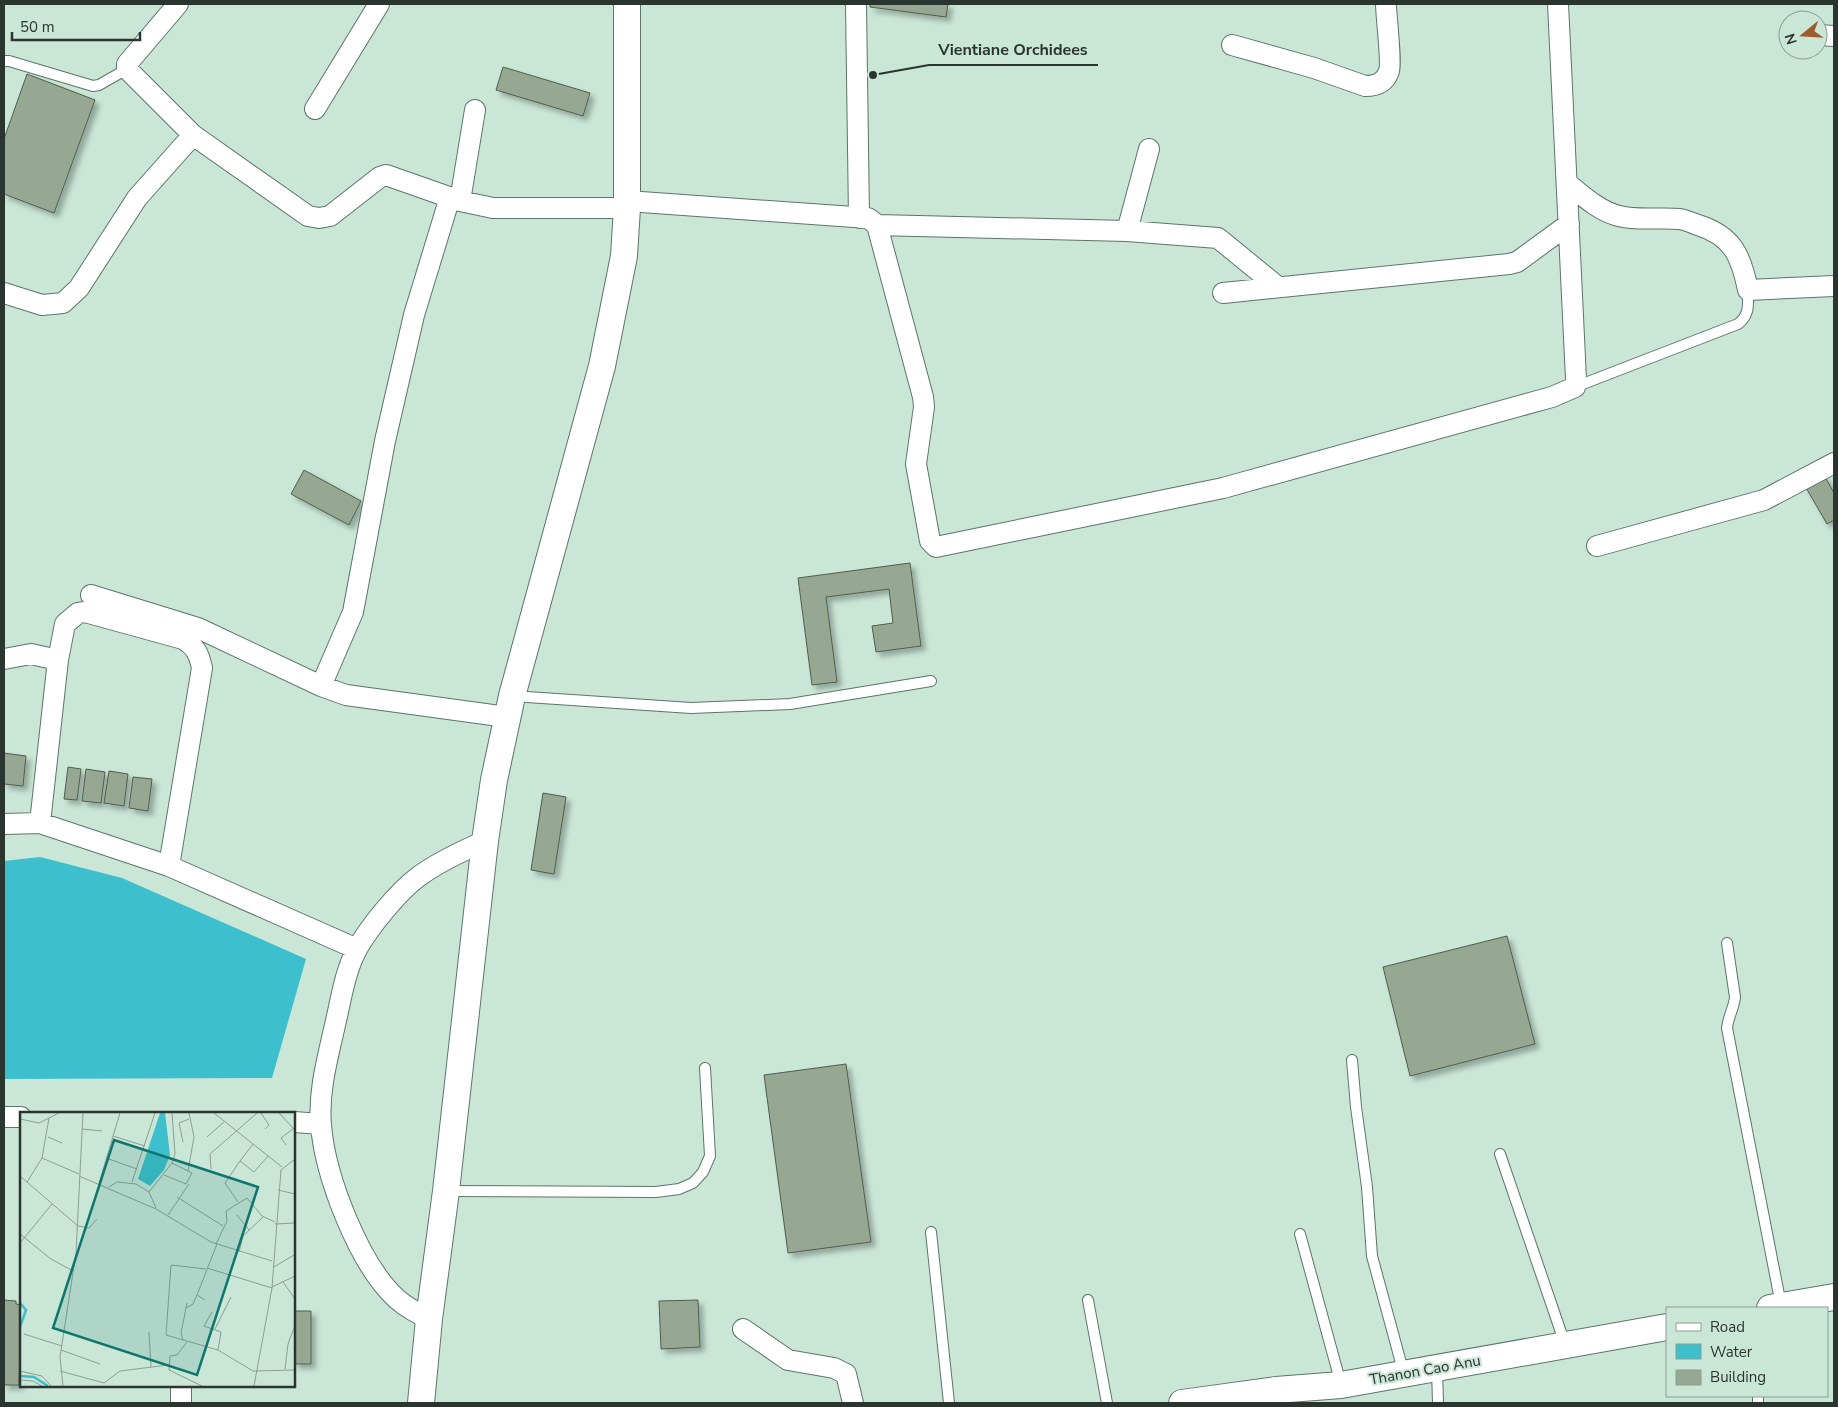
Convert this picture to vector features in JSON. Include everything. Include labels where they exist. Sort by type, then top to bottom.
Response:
[{"type":"street","points":[[178,4],[127,64],[127,69],[193,135],[308,216],[319,218],[330,216],[380,177],[386,175],[455,199],[493,208],[627,205],[868,221],[1127,231],[1218,238],[1278,287]]},
{"type":"street","points":[[315,109],[378,4]]},
{"type":"street","points":[[421,1403],[429,1319],[446,1191],[485,841],[494,780],[510,707],[602,366],[624,256],[627,205],[627,4]]},
{"type":"street","points":[[856,4],[868,221],[923,397],[924,407],[916,464],[930,541],[936,547],[1223,488],[1552,397],[1574,387],[1576,365],[1558,4]]},
{"type":"street","points":[[1232,45],[1314,68],[1365,86],[1373,86],[1381,83],[1390,69],[1386,4]]},
{"type":"street","points":[[321,686],[353,612],[386,440],[412,324],[455,199],[475,110]]},
{"type":"street","points":[[4,293],[42,305],[63,303],[79,288],[137,198],[193,135]]},
{"type":"street","points":[[1127,231],[1149,149]]},
{"type":"street","points":[[1568,183],[1601,209],[1619,216],[1682,220],[1716,231],[1733,248],[1746,278],[1748,290],[1834,291]]},
{"type":"street","points":[[1223,293],[1509,264],[1517,262],[1568,224]]},
{"type":"street","points":[[1597,546],[1764,500],[1834,463]]},
{"type":"street","points":[[91,596],[198,628],[321,686],[346,695],[510,707]]},
{"type":"street","points":[[40,824],[58,660],[65,624],[78,612],[85,612],[183,639],[194,646],[199,654],[202,668],[170,866]]},
{"type":"street","points":[[4,659],[31,654],[58,660]]},
{"type":"street","points":[[4,824],[40,824],[170,866],[357,949]]},
{"type":"street","points":[[429,1319],[413,1312],[396,1298],[382,1283],[365,1256],[339,1198],[324,1146],[321,1124],[322,1087],[344,983],[357,949],[383,913],[418,877],[446,859],[485,841]]},
{"type":"street","points":[[4,1118],[20,1118]]},
{"type":"street","points":[[295,1122],[321,1124]]},
{"type":"street","points":[[1775,1307],[1834,1297]]},
{"type":"street","name":"Thanon Cao Anu","points":[[1182,1403],[1275,1397],[1405,1375],[1666,1326]]},
{"type":"street","points":[[743,1329],[788,1360],[834,1368],[846,1374],[853,1403]]},
{"type":"street","points":[[181,1387],[181,1403]]},
{"type":"lane","points":[[4,61],[93,86],[99,85],[127,69]]},
{"type":"lane","points":[[1574,387],[1738,324],[1747,314],[1748,290]]},
{"type":"lane","points":[[510,707],[691,708],[790,704],[931,681]]},
{"type":"lane","points":[[1728,944],[1735,997],[1727,1028],[1756,1184],[1775,1307]]},
{"type":"lane","points":[[1352,1060],[1356,1107],[1367,1187],[1372,1256],[1405,1375]]},
{"type":"lane","points":[[446,1191],[656,1192],[680,1189],[693,1183],[703,1172],[710,1156],[705,1068]]},
{"type":"lane","points":[[1500,1154],[1565,1344]]},
{"type":"lane","points":[[931,1232],[949,1403]]},
{"type":"lane","points":[[1300,1234],[1341,1385]]},
{"type":"lane","points":[[1088,1300],[1107,1403]]},
{"type":"lane","points":[[1437,1369],[1438,1403]]},
{"type":"water","points":[[40,857],[122,878],[306,959],[272,1078],[4,1079],[4,861]]},
{"type":"building","points":[[870,4],[948,4],[946,17],[870,7]]},
{"type":"building","points":[[503,67],[590,93],[583,116],[496,90]]},
{"type":"building","points":[[27,74],[95,100],[54,213],[4,194],[4,139]]},
{"type":"building","points":[[304,470],[361,501],[349,525],[291,494]]},
{"type":"building","points":[[1824,475],[1834,493],[1834,520],[1827,524],[1805,486]]},
{"type":"building","points":[[910,563],[921,646],[876,652],[872,626],[893,623],[889,589],[826,597],[837,682],[812,685],[798,578]]},
{"type":"building","points":[[4,753],[26,756],[23,786],[4,784]]},
{"type":"building","points":[[68,767],[81,769],[77,800],[64,799]]},
{"type":"building","points":[[86,769],[105,772],[101,803],[82,801]]},
{"type":"building","points":[[109,771],[128,774],[124,806],[104,803]]},
{"type":"building","points":[[133,777],[152,779],[148,811],[129,808]]},
{"type":"building","points":[[543,793],[566,797],[554,874],[531,870]]},
{"type":"building","points":[[1507,936],[1535,1044],[1410,1076],[1383,967]]},
{"type":"building","points":[[846,1064],[871,1242],[788,1253],[764,1075]]},
{"type":"building","points":[[4,1300],[16,1301],[16,1304],[20,1305],[20,1345],[19,1385],[4,1385]]},
{"type":"building","points":[[698,1300],[700,1347],[661,1349],[659,1301]]},
{"type":"building","points":[[295,1311],[311,1311],[311,1364],[295,1364]]},
{"type":"place","name":"Vientiane Orchidees","points":[[873,75]]}]
